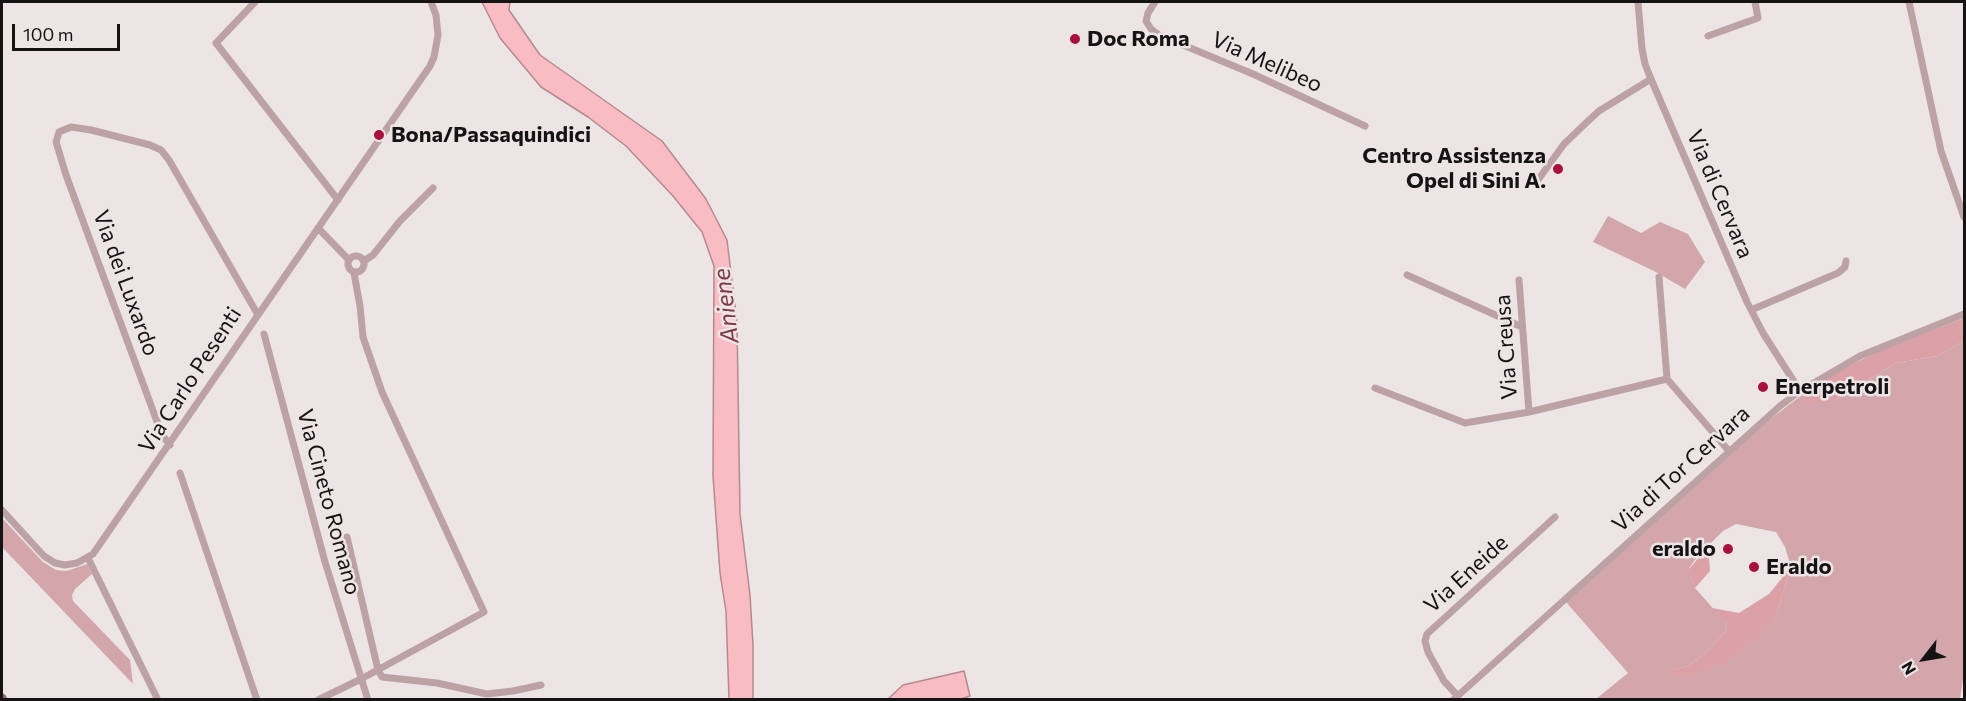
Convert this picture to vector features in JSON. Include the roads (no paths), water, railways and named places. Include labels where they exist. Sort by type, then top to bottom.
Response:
[{"type":"street","points":[[255,2],[216,43],[338,200]]},
{"type":"street","points":[[258,315],[430,66],[438,35],[436,15],[430,2]]},
{"type":"street","name":"Via Melibeo","points":[[1155,2],[1146,21],[1159,35],[1253,74],[1365,126]]},
{"type":"street","name":"Via di Cervara","points":[[1638,2],[1642,49],[1651,80],[1751,310],[1800,391]]},
{"type":"street","points":[[1708,36],[1758,18],[1755,2]]},
{"type":"street","points":[[1909,2],[1941,151],[1965,217]]},
{"type":"street","points":[[1538,180],[1564,144],[1599,111],[1651,80]]},
{"type":"street","name":"Via Carlo Pesenti","points":[[59,132],[69,127],[92,130],[161,150],[169,160],[258,315],[115,524],[88,558]]},
{"type":"street","name":"Via dei Luxardo","points":[[59,132],[56,142],[63,167],[162,435],[170,445]]},
{"type":"street","points":[[354,273],[362,271],[364,261],[433,188]]},
{"type":"street","points":[[318,228],[349,260]]},
{"type":"street","points":[[318,699],[361,679],[484,612],[382,392],[363,337],[354,273],[348,268],[349,260],[353,256],[358,256],[364,261]]},
{"type":"street","points":[[1751,310],[1838,273],[1845,267],[1846,261]]},
{"type":"street","points":[[1407,275],[1522,327]]},
{"type":"street","points":[[1659,277],[1667,379],[1729,451]]},
{"type":"street","name":"Via Creusa","points":[[1519,280],[1529,412]]},
{"type":"street","name":"Via di Tor Cervara","points":[[1455,697],[1729,451],[1800,391],[1874,349],[1965,314]]},
{"type":"street","name":"Via Cineto Romano","points":[[264,334],[325,561],[368,699]]},
{"type":"street","points":[[1375,388],[1465,423],[1529,412],[1667,379]]},
{"type":"street","points":[[180,473],[257,699]]},
{"type":"street","points":[[2,510],[49,560],[71,565],[88,558],[158,699]]},
{"type":"street","name":"Via Eneide","points":[[1455,697],[1428,652],[1425,641],[1427,634],[1555,517]]},
{"type":"street","points":[[347,537],[378,670],[382,676],[388,679],[437,683],[487,694],[541,685]]},
{"type":"water","name":"Aniene","points":[[482,2],[510,2],[509,10],[540,55],[662,141],[706,199],[727,240],[737,322],[740,514],[750,595],[753,699],[729,699],[726,611],[720,573],[713,476],[714,266],[702,232],[673,196],[626,146],[588,117],[541,87],[500,38]]},
{"type":"water","points":[[964,671],[970,696],[958,700],[888,699],[903,685]]},
{"type":"place","name":"Doc Roma","points":[[1075,39]]},
{"type":"place","name":"Bona/Passaquindici","points":[[379,135]]},
{"type":"place","name":"Centro Assistenza Opel di Sini A.","points":[[1558,169]]},
{"type":"place","name":"Enerpetroli","points":[[1763,387]]},
{"type":"place","name":"eraldo","points":[[1728,549]]},
{"type":"place","name":"Eraldo","points":[[1754,567]]}]
